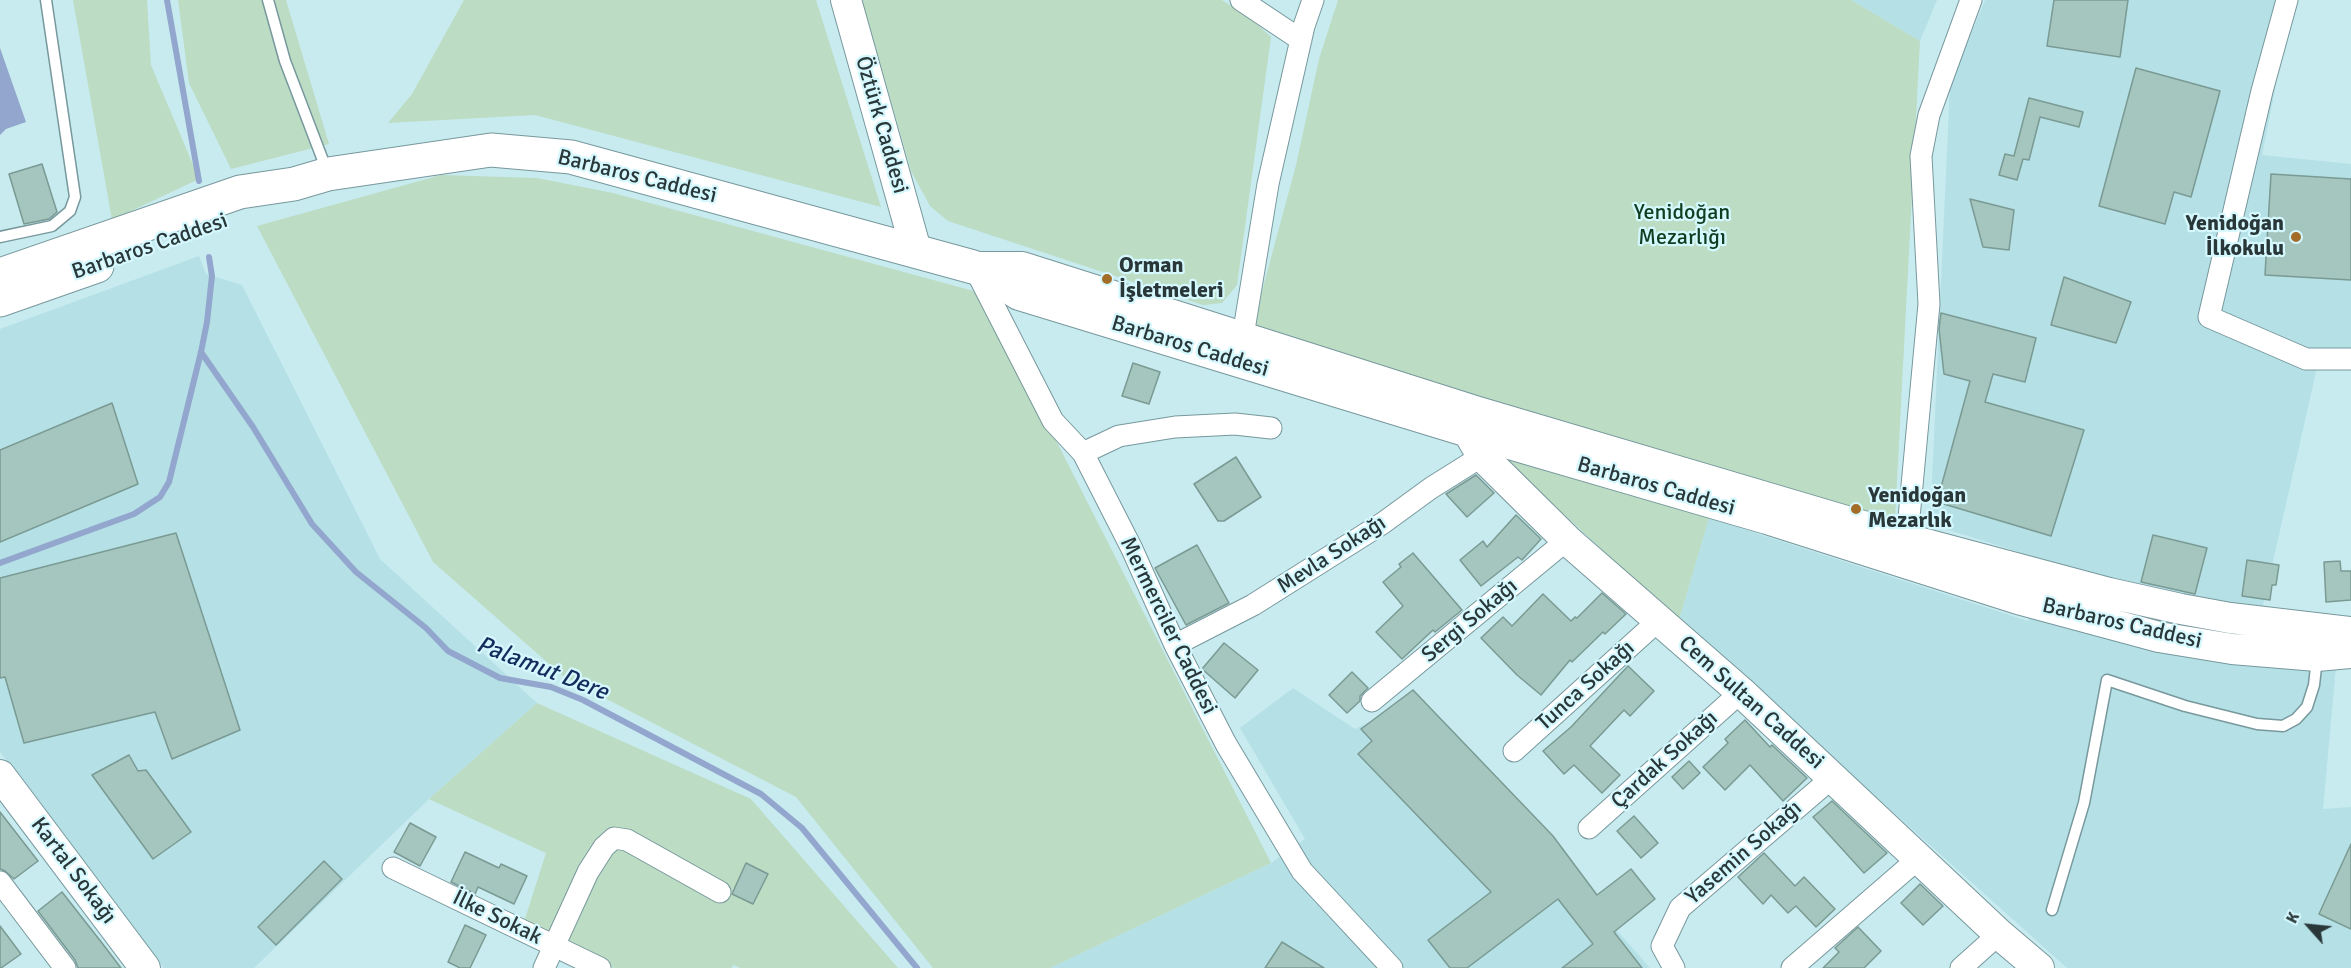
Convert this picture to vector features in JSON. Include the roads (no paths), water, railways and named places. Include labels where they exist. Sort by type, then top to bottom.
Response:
[{"type":"main road","name":"Öztürk Caddesi","points":[[846,0],[916,250]]},
{"type":"main road","name":"Barbaros Caddesi","points":[[0,275],[240,192],[294,183],[328,174],[491,150],[571,157],[974,267],[1022,267],[1475,433],[1767,519],[2018,599],[2158,637],[2232,649],[2317,656],[2351,653]]},
{"type":"main road","name":"Barbaros Caddesi","points":[[0,300],[247,213],[294,183]]},
{"type":"main road","name":"Barbaros Caddesi","points":[[1475,433],[2181,609],[2230,618],[2351,632]]},
{"type":"main road","name":"Cem Sultan Caddesi","points":[[1475,433],[1568,540],[1741,692],[1999,934],[2039,968]]},
{"type":"main road","name":"Kartal Sokağı","points":[[0,775],[145,968]]},
{"type":"street","points":[[1241,0],[1301,40]]},
{"type":"street","points":[[1237,347],[1268,184],[1301,40],[1313,0]]},
{"type":"street","points":[[1907,539],[1929,304],[1921,156],[1929,115],[1971,0]]},
{"type":"street","points":[[2287,0],[2262,91],[2209,317],[2307,359],[2351,359]]},
{"type":"street","name":"Mermerciler Caddesi","points":[[974,267],[1053,421],[1083,453],[1132,549],[1175,645],[1226,744],[1302,871],[1392,968]]},
{"type":"street","points":[[1083,453],[1119,436],[1175,427],[1235,424],[1271,428]]},
{"type":"street","name":"Mevla Sokağı","points":[[1175,645],[1253,605],[1383,523],[1431,488],[1475,433]]},
{"type":"street","name":"Sergi Sokağı","points":[[1372,701],[1568,540]]},
{"type":"street","name":"Tunca Sokağı","points":[[1514,751],[1659,620]]},
{"type":"street","name":"Çardak Sokağı","points":[[1589,828],[1741,692]]},
{"type":"street","name":"Yasemin Sokağı","points":[[1674,968],[1662,946],[1680,908],[1833,777]]},
{"type":"street","points":[[544,968],[588,872],[604,847],[614,838],[627,840],[720,892]]},
{"type":"street","points":[[1792,968],[1919,858]]},
{"type":"street","name":"İlke Sokak","points":[[393,868],[600,968]]},
{"type":"street","points":[[0,882],[65,968]]},
{"type":"street","points":[[1961,968],[1999,934]]},
{"type":"lane","points":[[0,237],[52,226],[70,211],[75,197],[45,0]]},
{"type":"lane","points":[[268,0],[285,61],[328,174]]},
{"type":"lane","points":[[2052,910],[2084,803],[2107,680],[2185,706],[2257,724],[2283,726],[2295,719],[2307,707],[2314,685],[2317,656]]},
{"type":"waterway","points":[[167,0],[199,181]]},
{"type":"waterway","points":[[0,563],[134,514],[160,497],[169,482],[201,352],[212,276],[209,257]]},
{"type":"waterway","name":"Palamut Dere","points":[[201,352],[253,427],[312,524],[356,572],[426,628],[448,651],[500,678],[551,687],[583,700],[761,794],[802,828],[917,968]]},
{"type":"place","name":"Yenidoğan İlkokulu","points":[[2296,237]]},
{"type":"place","name":"Orman İşletmeleri","points":[[1107,279]]},
{"type":"place","name":"Yenidoğan Mezarlık","points":[[1856,509]]},
{"type":"park label","name":"Yenidoğan Mezarlığı","points":[[1682,226]]}]
